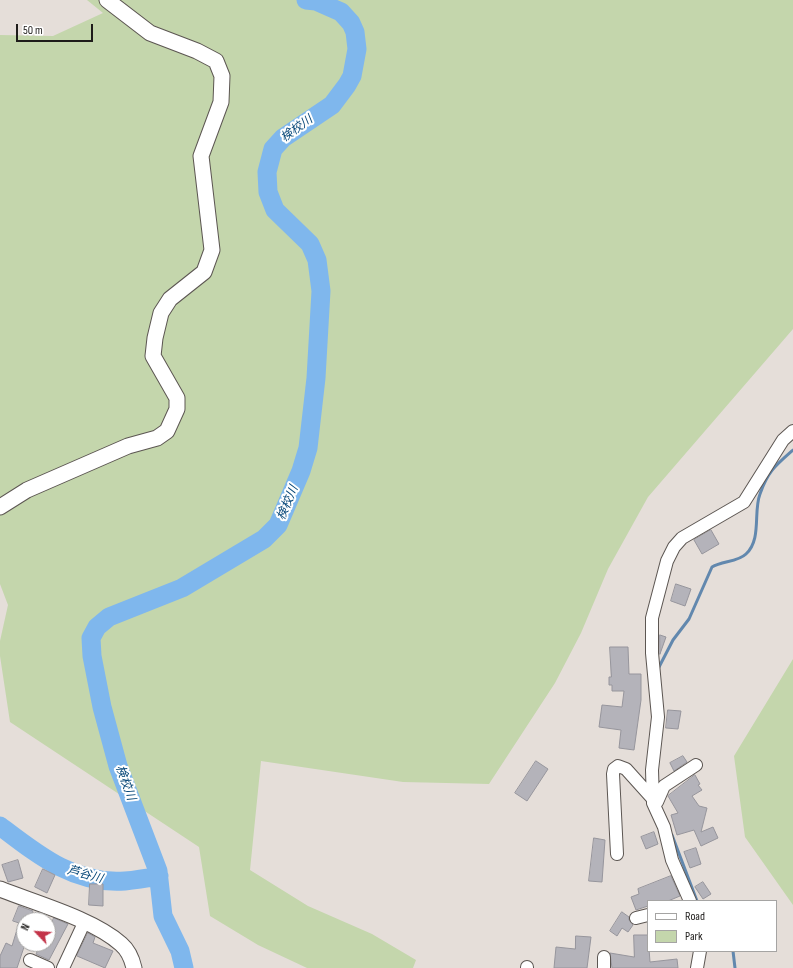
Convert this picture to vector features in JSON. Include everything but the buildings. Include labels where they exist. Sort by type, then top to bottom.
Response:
[{"type":"street","points":[[0,507],[27,490],[128,446],[157,438],[167,431],[177,408],[177,398],[154,356],[155,338],[161,313],[170,299],[204,272],[212,250],[201,156],[221,102],[222,76],[216,61],[198,51],[150,32],[108,0]]},
{"type":"street","points":[[690,900],[672,860],[656,799],[652,770],[658,717],[652,653],[652,618],[667,561],[674,547],[682,538],[744,502],[783,440],[793,431]]},
{"type":"street","points":[[656,799],[664,786],[696,765]]},
{"type":"street","points":[[617,854],[613,774],[614,768],[618,766],[626,769],[656,799]]},
{"type":"street","points":[[0,889],[84,922],[111,936],[123,945],[132,959],[134,968]]},
{"type":"street","points":[[63,968],[84,922]]},
{"type":"street","points":[[697,968],[700,952]]},
{"type":"street","points":[[30,960],[48,968]]},
{"type":"green space","points":[[87,0],[793,0],[793,329],[648,497],[608,569],[581,633],[555,683],[489,784],[403,782],[261,761],[250,870],[308,906],[372,934],[416,960],[413,968],[307,968],[258,945],[210,916],[199,847],[10,722],[0,656],[0,641],[8,605],[0,584],[0,35],[53,36],[103,13]]},
{"type":"green space","points":[[793,659],[793,905],[745,837],[734,756]]},
{"type":"waterway","name":"検校川","points":[[184,968],[180,951],[163,916],[158,871],[118,766],[102,707],[92,656],[91,638],[97,627],[109,617],[182,588],[264,539],[278,525],[301,471],[308,448],[316,378],[321,291],[317,260],[310,244],[275,210],[268,192],[267,172],[273,149],[283,138],[332,105],[347,85],[352,76],[357,49],[355,32],[351,23],[341,12],[316,1],[306,0]]},
{"type":"waterway","points":[[658,669],[673,640],[689,619],[712,567],[739,559],[743,557],[751,548],[756,533],[758,501],[763,486],[773,469],[793,450]]},
{"type":"waterway","name":"芦谷川","points":[[0,826],[43,857],[73,873],[107,881],[125,881],[159,876]]},
{"type":"waterway","points":[[672,835],[697,900]]},
{"type":"waterway","points":[[733,952],[735,968]]}]
